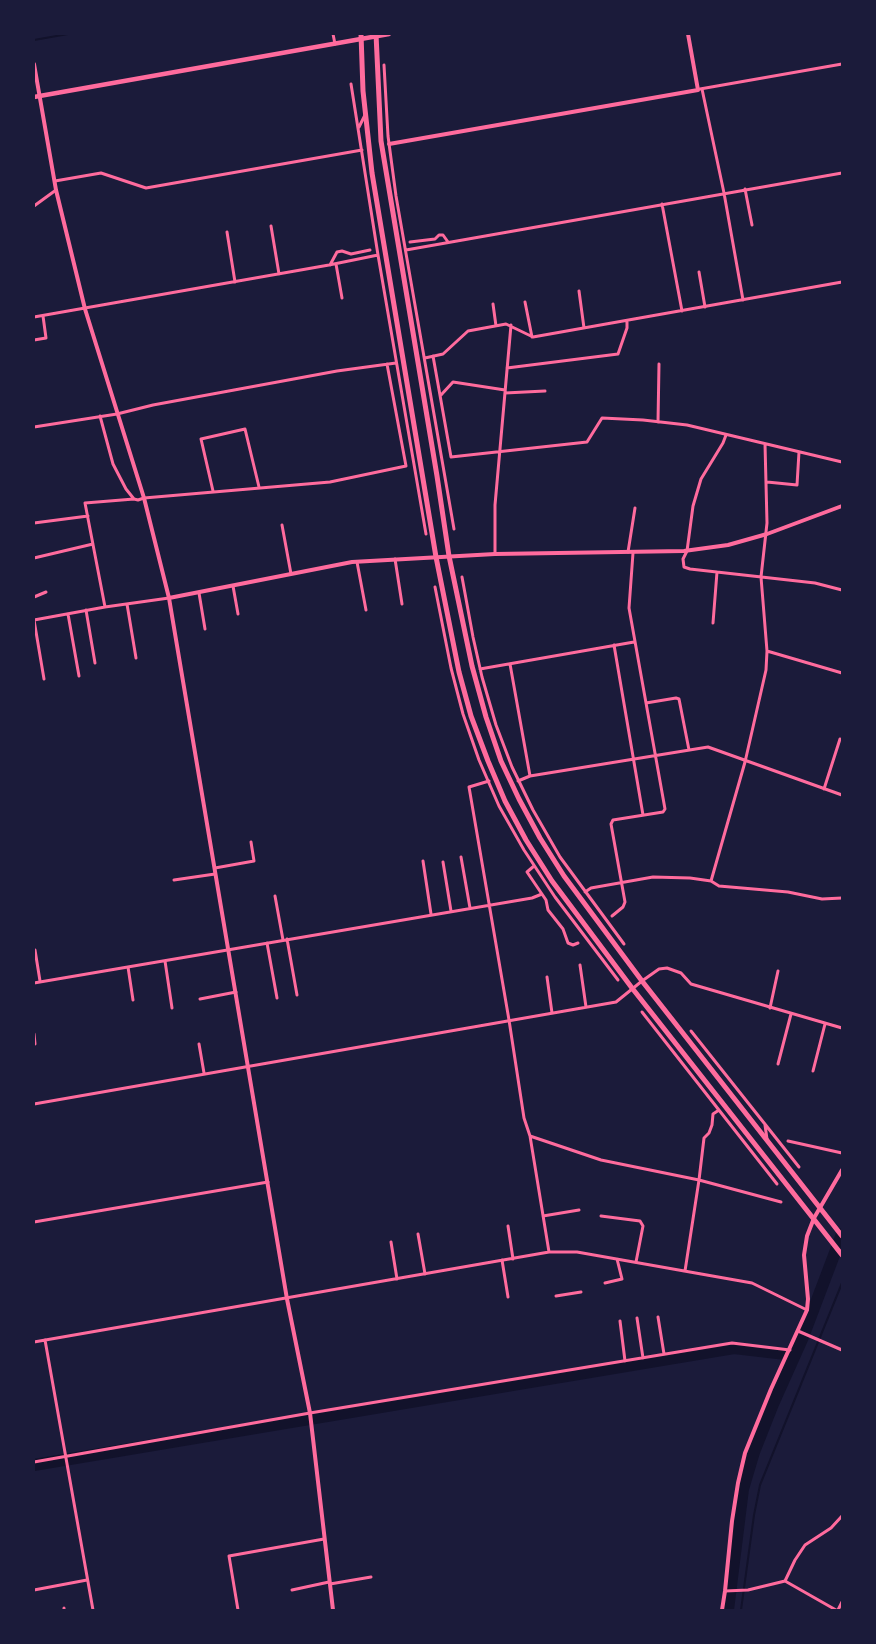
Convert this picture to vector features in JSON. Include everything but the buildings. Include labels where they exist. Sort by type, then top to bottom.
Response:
[{"type":"highway","points":[[376,35],[381,141],[449,556],[472,666],[502,761],[519,799],[549,852],[598,922],[842,1236]]},
{"type":"highway","points":[[361,36],[362,91],[372,173],[436,556],[451,635],[471,716],[488,761],[505,801],[526,840],[552,881],[632,988],[842,1255]]},
{"type":"main road","points":[[34,97],[335,44],[361,36],[389,34]]},
{"type":"street","points":[[333,34],[335,44]]},
{"type":"street","points":[[688,34],[724,192],[743,300]]},
{"type":"street","points":[[34,64],[56,190],[85,308],[144,498],[170,598],[287,1299],[310,1413],[333,1610]]},
{"type":"street","points":[[389,144],[842,64]]},
{"type":"street","points":[[384,65],[389,144],[396,196],[454,529]]},
{"type":"street","points":[[378,71],[385,78]]},
{"type":"street","points":[[351,84],[379,264],[426,534]]},
{"type":"street","points":[[358,128],[365,114]]},
{"type":"street","points":[[55,181],[101,173],[146,188],[362,150]]},
{"type":"street","points":[[406,250],[842,172]]},
{"type":"street","points":[[389,188],[396,196]]},
{"type":"street","points":[[745,189],[752,225]]},
{"type":"street","points":[[34,206],[56,190]]},
{"type":"street","points":[[662,204],[682,311]]},
{"type":"street","points":[[271,226],[279,274]]},
{"type":"street","points":[[227,232],[235,282]]},
{"type":"street","points":[[410,242],[443,235],[448,242]]},
{"type":"street","points":[[329,265],[337,252],[342,251],[352,254],[370,250]]},
{"type":"street","points":[[34,317],[378,255]]},
{"type":"street","points":[[336,264],[342,298]]},
{"type":"street","points":[[379,264],[388,271]]},
{"type":"street","points":[[699,272],[705,307]]},
{"type":"street","points":[[425,358],[443,354],[468,331],[511,325],[533,337],[842,282]]},
{"type":"street","points":[[579,291],[584,328]]},
{"type":"street","points":[[525,302],[533,337]]},
{"type":"street","points":[[408,304],[416,311]]},
{"type":"street","points":[[493,304],[496,326]]},
{"type":"street","points":[[34,340],[46,338],[43,316]]},
{"type":"street","points":[[507,368],[618,354],[627,328],[627,321]]},
{"type":"street","points":[[495,554],[495,506],[511,325]]},
{"type":"street","points":[[433,356],[451,457],[587,442],[602,418],[687,425],[842,462]]},
{"type":"street","points":[[34,427],[117,414],[153,405],[328,373],[396,363]]},
{"type":"street","points":[[105,607],[85,503],[138,500],[213,491],[330,482],[406,466],[387,364]]},
{"type":"street","points":[[658,422],[659,364]]},
{"type":"street","points":[[440,395],[453,382],[505,392],[545,391]]},
{"type":"street","points":[[421,383],[431,392]]},
{"type":"street","points":[[405,412],[413,421]]},
{"type":"street","points":[[100,416],[113,464],[134,499]]},
{"type":"street","points":[[213,491],[201,439],[245,429],[259,487]]},
{"type":"street","points":[[726,435],[701,479],[693,506],[687,550],[683,558],[684,567],[690,570],[815,584],[842,590]]},
{"type":"street","points":[[711,881],[746,762],[766,670],[767,651],[761,577],[767,534],[765,444]]},
{"type":"street","points":[[767,482],[797,485],[799,452]]},
{"type":"street","points":[[437,476],[443,464]]},
{"type":"street","points":[[421,506],[429,514]]},
{"type":"street","points":[[44,678],[34,620],[199,593],[357,562],[495,554],[633,553],[687,550],[728,545],[767,534],[842,506]]},
{"type":"street","points":[[628,553],[634,508]]},
{"type":"street","points":[[34,523],[88,516]]},
{"type":"street","points":[[282,525],[291,574]]},
{"type":"street","points":[[34,558],[93,544]]},
{"type":"street","points":[[612,916],[623,907],[625,902],[611,824],[613,820],[664,812],[665,809],[629,608],[633,553]]},
{"type":"street","points":[[395,560],[402,604]]},
{"type":"street","points":[[357,562],[366,610]]},
{"type":"street","points":[[713,623],[717,572]]},
{"type":"street","points":[[462,577],[480,669],[496,725],[518,781],[560,857],[624,944]]},
{"type":"street","points":[[233,586],[238,614]]},
{"type":"street","points":[[435,587],[451,668],[463,714],[500,806],[534,866],[555,897],[618,980]]},
{"type":"street","points":[[34,597],[46,592]]},
{"type":"street","points":[[199,593],[205,629]]},
{"type":"street","points":[[459,601],[468,611]]},
{"type":"street","points":[[127,604],[136,658]]},
{"type":"street","points":[[86,610],[95,664]]},
{"type":"street","points":[[68,614],[79,676]]},
{"type":"street","points":[[446,645],[451,635]]},
{"type":"street","points":[[480,669],[634,642]]},
{"type":"street","points":[[614,645],[643,815]]},
{"type":"street","points":[[767,651],[842,673]]},
{"type":"street","points":[[510,664],[530,776]]},
{"type":"street","points":[[646,703],[679,699],[689,750]]},
{"type":"street","points":[[492,733],[503,742]]},
{"type":"street","points":[[824,789],[840,739]]},
{"type":"street","points":[[518,781],[530,776],[708,747],[842,795]]},
{"type":"street","points":[[489,782],[469,786],[524,1118],[530,1136],[549,1252]]},
{"type":"street","points":[[215,868],[254,861],[250,842]]},
{"type":"street","points":[[549,852],[560,857]]},
{"type":"street","points":[[461,857],[470,908]]},
{"type":"street","points":[[423,861],[431,914]]},
{"type":"street","points":[[443,862],[451,911]]},
{"type":"street","points":[[534,866],[527,872],[546,900],[548,910],[564,929],[568,943],[573,945],[578,943]]},
{"type":"street","points":[[174,880],[216,874]]},
{"type":"street","points":[[585,892],[591,888],[653,877],[690,878],[711,881],[719,886],[788,892],[822,899],[842,898]]},
{"type":"street","points":[[34,982],[532,898],[542,894]]},
{"type":"street","points":[[275,896],[297,996]]},
{"type":"street","points":[[597,909],[598,922]]},
{"type":"street","points":[[268,943],[277,998]]},
{"type":"street","points":[[34,950],[36,950],[40,982]]},
{"type":"street","points":[[165,961],[172,1008]]},
{"type":"street","points":[[605,963],[616,966]]},
{"type":"street","points":[[580,965],[586,1007]]},
{"type":"street","points":[[128,967],[133,1000]]},
{"type":"street","points":[[34,1104],[616,1002],[642,981],[659,970],[667,968],[681,973],[692,984],[842,1028]]},
{"type":"street","points":[[770,1008],[778,971]]},
{"type":"street","points":[[547,977],[552,1013]]},
{"type":"street","points":[[200,999],[236,992]]},
{"type":"street","points":[[642,1012],[777,1184]]},
{"type":"street","points":[[778,1064],[791,1014]]},
{"type":"street","points":[[813,1071],[825,1024]]},
{"type":"street","points":[[691,1031],[799,1167]]},
{"type":"street","points":[[34,1034],[35,1044]]},
{"type":"street","points":[[686,1036],[699,1041]]},
{"type":"street","points":[[199,1044],[204,1074]]},
{"type":"street","points":[[687,1057],[688,1070]]},
{"type":"street","points":[[685,1271],[704,1138],[709,1133],[712,1125],[713,1114],[719,1110]]},
{"type":"street","points":[[765,1125],[767,1140]]},
{"type":"street","points":[[530,1136],[601,1160],[699,1180],[781,1202]]},
{"type":"street","points":[[788,1141],[842,1153]]},
{"type":"street","points":[[746,1144],[760,1150]]},
{"type":"street","points":[[722,1610],[732,1521],[745,1453],[806,1310],[807,1291],[804,1255],[807,1236],[814,1218],[842,1170]]},
{"type":"street","points":[[34,1222],[268,1182]]},
{"type":"street","points":[[543,1216],[579,1210]]},
{"type":"street","points":[[601,1216],[640,1221],[643,1226],[636,1262]]},
{"type":"street","points":[[508,1226],[513,1258]]},
{"type":"street","points":[[418,1234],[425,1274]]},
{"type":"street","points":[[391,1242],[397,1280]]},
{"type":"street","points":[[34,1342],[549,1252],[577,1252],[752,1283],[806,1310]]},
{"type":"street","points":[[605,1283],[622,1279],[617,1259]]},
{"type":"street","points":[[502,1260],[508,1297]]},
{"type":"street","points":[[556,1296],[581,1292]]},
{"type":"street","points":[[658,1317],[664,1354]]},
{"type":"street","points":[[637,1318],[643,1358]]},
{"type":"street","points":[[620,1321],[625,1361]]},
{"type":"street","points":[[798,1331],[842,1350]]},
{"type":"street","points":[[45,1340],[67,1455],[93,1610]]},
{"type":"street","points":[[34,1462],[310,1413],[732,1343],[790,1350]]},
{"type":"street","points":[[785,1581],[795,1560],[805,1546],[812,1539],[831,1528],[842,1516]]},
{"type":"street","points":[[238,1610],[229,1556],[324,1538]]},
{"type":"street","points":[[292,1590],[371,1577]]},
{"type":"street","points":[[34,1590],[87,1580]]},
{"type":"street","points":[[725,1592],[748,1590],[785,1581],[837,1610],[842,1602]]},
{"type":"waterway","points":[[34,40],[68,34]]},
{"type":"waterway","points":[[728,1610],[743,1489],[754,1452],[803,1337],[842,1234]]},
{"type":"waterway","points":[[741,1610],[760,1485],[842,1283]]},
{"type":"waterway","points":[[34,1465],[734,1348],[794,1355]]}]
